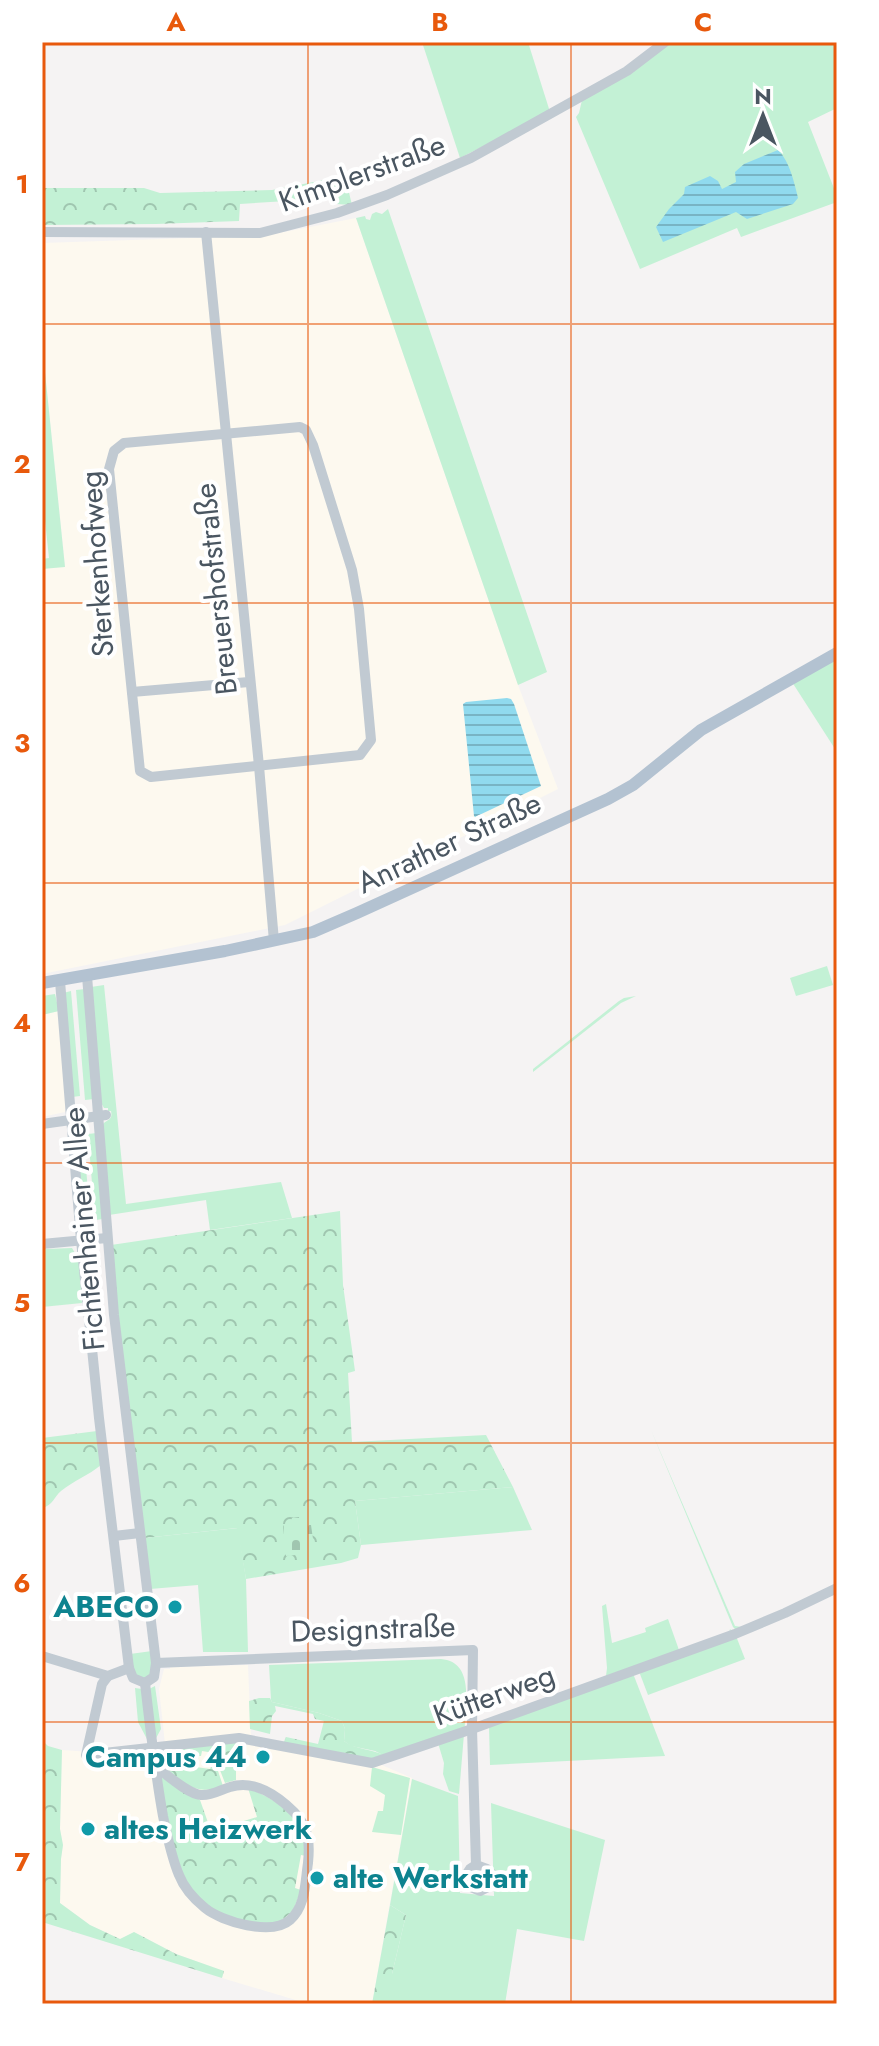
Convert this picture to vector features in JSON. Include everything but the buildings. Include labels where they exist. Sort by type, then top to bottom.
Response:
[{"type":"main road","name":"Anrather Straße","points":[[42,983],[313,932],[608,799],[633,785],[701,730],[837,653]]},
{"type":"street","name":"Kimplerstraße","points":[[42,232],[260,233],[337,213],[471,158],[627,71],[665,42]]},
{"type":"street","name":"Breuershofstraße","points":[[206,232],[274,941]]},
{"type":"street","name":"Sterkenhofweg","points":[[300,427],[306,430],[321,467],[352,570],[359,609],[371,740],[360,755],[151,777],[140,771],[109,469],[114,451],[124,443],[225,434],[300,427]]},
{"type":"street","name":"Sterkenhofweg","points":[[132,692],[249,682]]},
{"type":"street","name":"Fichtenhainer Allee","points":[[87,976],[102,1116],[107,1238],[156,1663]]},
{"type":"street","name":"Fichtenhainer Allee","points":[[60,981],[81,1240],[129,1668]]},
{"type":"street","points":[[42,1124],[102,1116]]},
{"type":"street","points":[[42,1244],[107,1238]]},
{"type":"street","points":[[114,1536],[140,1533]]},
{"type":"street","name":"Kütterweg","points":[[108,1676],[102,1684],[86,1755],[239,1738],[372,1763],[735,1634],[837,1588]]},
{"type":"street","name":"Designstraße","points":[[156,1663],[473,1650],[476,1865]]},
{"type":"street","points":[[42,1656],[108,1676],[129,1668],[133,1678],[145,1683]]},
{"type":"street","points":[[145,1683],[154,1677],[156,1663]]},
{"type":"street","points":[[145,1683],[155,1766],[166,1832],[178,1873],[191,1896],[209,1911],[243,1924],[268,1928],[290,1921],[303,1900],[309,1850],[307,1831],[297,1815],[265,1791],[246,1785],[202,1796],[193,1793],[155,1766]]},
{"type":"shaded area","points":[[356,218],[518,685],[558,789],[285,925],[42,974],[42,569],[65,566],[42,343],[42,243],[274,234]]},
{"type":"shaded area","points":[[59,1011],[65,1112],[42,1117],[42,1015]]},
{"type":"shaded area","points":[[248,1665],[251,1737],[165,1744],[159,1689],[164,1669]]},
{"type":"shaded area","points":[[275,1743],[370,1760],[412,1778],[372,2004],[309,2004],[222,1978],[223,1971],[176,1954],[134,1932],[120,1939],[90,1925],[60,1903],[62,1750],[91,1752],[159,1745]]},
{"type":"green space","points":[[422,42],[528,42],[550,112],[460,158]]},
{"type":"green space","points":[[668,42],[837,42],[837,108],[808,122],[837,202],[741,237],[737,228],[640,269],[576,117],[582,100]]},
{"type":"green space","points":[[345,176],[352,205],[336,204],[335,192],[287,201],[240,204],[239,221],[42,225],[42,188],[144,188],[160,193],[272,190]]},
{"type":"green space","points":[[388,209],[547,672],[518,685],[356,218],[365,216],[370,220],[372,214],[382,214]]},
{"type":"green space","points":[[42,343],[65,567],[42,569],[42,559],[49,558],[42,493]]},
{"type":"green space","points":[[837,656],[837,752],[792,682]]},
{"type":"green space","points":[[827,966],[833,985],[796,996],[790,978]]},
{"type":"green space","points":[[104,985],[126,1204],[281,1182],[292,1218],[210,1230],[206,1200],[109,1215],[103,1124],[110,1119],[111,1111],[104,1108],[99,1099],[91,987]]},
{"type":"green space","points":[[85,989],[94,1099],[85,1100],[76,990]]},
{"type":"green space","points":[[71,991],[80,1096],[72,1097],[63,993]]},
{"type":"green space","points":[[55,994],[59,1011],[42,1015],[42,996]]},
{"type":"green space","points":[[636,996],[621,1003],[533,1072],[619,1001]]},
{"type":"green space","points":[[97,1133],[103,1219],[95,1220],[88,1134]]},
{"type":"green space","points":[[84,1144],[90,1215],[81,1216],[76,1145]]},
{"type":"green space","points":[[340,1211],[343,1285],[355,1371],[348,1373],[352,1442],[486,1435],[513,1487],[355,1501],[361,1545],[358,1558],[246,1579],[237,1528],[144,1538],[111,1245]]},
{"type":"green space","points":[[42,1247],[72,1248],[79,1260],[82,1303],[42,1307]]},
{"type":"green space","points":[[651,1430],[735,1626],[742,1627],[736,1630],[733,1627]]},
{"type":"green space","points":[[97,1431],[101,1465],[66,1487],[42,1508],[42,1438]]},
{"type":"green space","points":[[513,1487],[532,1530],[361,1545],[355,1501]]},
{"type":"green space","points":[[299,1517],[300,1525],[311,1525],[315,1553],[286,1556],[283,1525]]},
{"type":"green space","points":[[238,1528],[246,1579],[248,1652],[203,1652],[198,1585],[150,1589],[144,1538]]},
{"type":"green space","points":[[606,1604],[612,1643],[646,1632],[645,1628],[668,1619],[679,1650],[728,1633],[490,1720],[606,1676],[602,1606]]},
{"type":"green space","points":[[736,1636],[745,1659],[648,1695],[641,1671]]},
{"type":"green space","points":[[152,1651],[153,1672],[147,1679],[135,1675],[130,1654]]},
{"type":"green space","points":[[441,1659],[452,1662],[464,1676],[465,1729],[387,1757],[344,1741],[342,1721],[271,1700],[269,1665]]},
{"type":"green space","points":[[630,1674],[634,1676],[665,1756],[490,1765],[489,1726]]},
{"type":"green space","points":[[155,1686],[161,1729],[155,1740],[149,1689]]},
{"type":"green space","points":[[135,1688],[142,1689],[148,1741],[138,1722]]},
{"type":"green space","points":[[270,1698],[272,1702],[342,1721],[344,1741],[386,1756],[372,1761],[283,1744],[286,1737],[318,1744],[324,1721],[315,1719],[313,1714],[275,1706],[270,1734],[250,1729],[249,1701]]},
{"type":"green space","points":[[464,1734],[459,1794],[449,1791],[438,1743]]},
{"type":"green space","points":[[42,1740],[48,1746],[62,1750],[60,1903],[90,1925],[120,1939],[134,1932],[176,1954],[224,1971],[222,1978],[42,1922]]},
{"type":"green space","points":[[239,1741],[236,1780],[225,1783],[218,1765],[220,1754],[202,1751],[201,1756],[196,1756],[195,1751],[188,1751],[189,1756],[184,1757],[183,1752],[161,1754],[159,1759],[158,1749]]},
{"type":"green space","points":[[186,1762],[187,1767],[193,1767],[194,1762],[196,1767],[210,1769],[212,1764],[216,1765],[223,1786],[205,1790],[191,1787],[164,1768],[168,1765],[169,1770],[181,1768],[181,1764]]},
{"type":"green space","points":[[372,1767],[410,1778],[401,1835],[372,1832],[378,1811],[383,1811],[385,1795],[370,1786]]},
{"type":"green space","points":[[160,1776],[200,1800],[211,1831],[257,1817],[248,1788],[274,1801],[298,1821],[306,1837],[306,1856],[301,1855],[295,1888],[301,1890],[293,1911],[277,1924],[249,1922],[208,1906],[191,1891],[178,1866]]},
{"type":"green space","points":[[412,1779],[458,1796],[460,1893],[494,1896],[491,1803],[605,1840],[584,1941],[517,1929],[505,2004],[392,2004],[392,1974],[406,1915],[390,1905]]},
{"type":"green space","points":[[390,1905],[406,1915],[392,1974],[392,2004],[372,2004]]},
{"type":"water","points":[[778,150],[786,160],[793,179],[798,198],[793,204],[747,219],[736,212],[663,242],[656,227],[684,194],[685,187],[710,176],[718,181],[722,189],[736,182],[735,172],[744,164]]},
{"type":"water","points":[[507,698],[514,704],[541,786],[475,817],[463,704]]},
{"type":"place","name":"ABECO","points":[[175,1607]]},
{"type":"place","name":"Campus 44","points":[[263,1757]]},
{"type":"place","name":"altes Heizwerk","points":[[88,1829]]},
{"type":"place","name":"alte Werkstatt","points":[[317,1878]]}]
